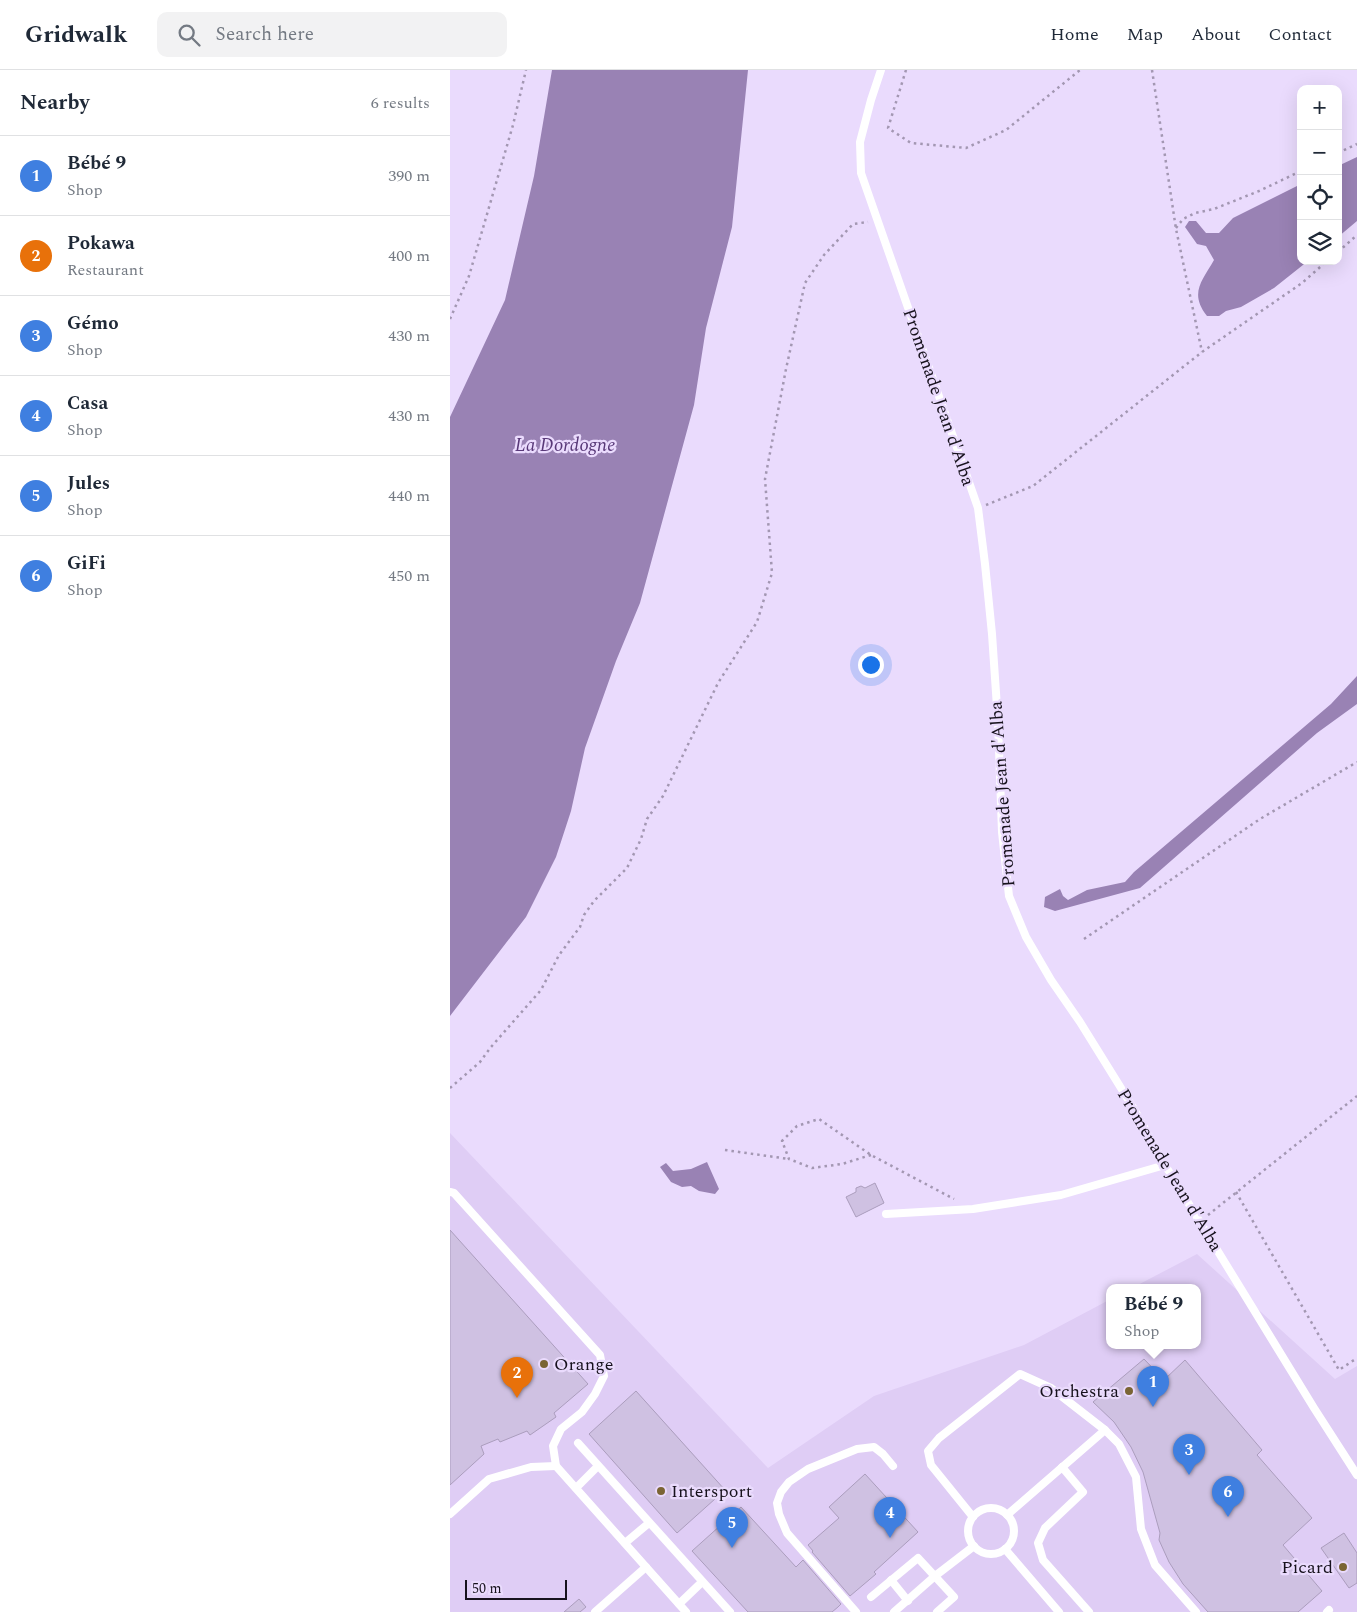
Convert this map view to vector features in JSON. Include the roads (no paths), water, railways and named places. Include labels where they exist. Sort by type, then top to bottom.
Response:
[{"type":"lane","name":"Promenade Jean d'Alba","points":[[881,70],[860,142],[861,173],[978,508],[986,564],[992,634],[998,722],[1002,832],[1009,896],[1026,937],[1051,980],[1080,1022],[1134,1109],[1165,1165],[1357,1475]]},
{"type":"lane","points":[[886,1214],[973,1209],[1062,1195],[1165,1165]]},
{"type":"lane","points":[[450,1192],[454,1193],[600,1355],[604,1376],[595,1394],[582,1412],[561,1429],[553,1446],[556,1466],[686,1612]]},
{"type":"lane","points":[[972,1517],[931,1465],[928,1451],[939,1438],[1020,1374],[1051,1388],[1120,1444],[1136,1477],[1141,1529],[1155,1565],[1196,1612]]},
{"type":"lane","points":[[1007,1515],[1105,1430]]},
{"type":"lane","points":[[578,1443],[730,1612]]},
{"type":"lane","points":[[856,1612],[787,1533],[779,1514],[777,1503],[781,1492],[789,1482],[835,1457],[857,1449],[874,1448],[883,1454],[893,1466]]},
{"type":"lane","points":[[450,1514],[489,1479],[531,1467],[556,1466]]},
{"type":"lane","points":[[576,1488],[598,1466]]},
{"type":"lane","points":[[1062,1467],[1084,1492],[1045,1528],[1038,1543],[1043,1560],[1089,1612]]},
{"type":"lane","points":[[993,1508],[1007,1515],[1014,1529],[1010,1543],[1005,1549],[992,1554],[979,1551],[970,1540],[968,1532],[972,1517],[978,1512],[993,1508]]},
{"type":"lane","points":[[625,1543],[650,1523]]},
{"type":"lane","points":[[894,1612],[935,1576],[974,1546]]},
{"type":"lane","points":[[1005,1549],[1059,1612]]},
{"type":"lane","points":[[871,1598],[918,1558],[954,1597],[937,1612]]},
{"type":"lane","points":[[595,1612],[646,1567]]},
{"type":"lane","points":[[892,1580],[908,1601]]},
{"type":"lane","points":[[679,1604],[702,1582]]},
{"type":"water","name":"La Dordogne","points":[[552,70],[748,70],[732,227],[706,328],[694,405],[640,603],[616,661],[585,748],[571,811],[556,857],[526,917],[450,1016],[450,417],[505,300],[534,176]]},
{"type":"water","points":[[1357,157],[1357,221],[1342,234],[1342,175],[1342,164]]},
{"type":"water","points":[[1297,186],[1297,265],[1303,265],[1274,288],[1241,307],[1226,311],[1219,316],[1207,316],[1199,301],[1198,294],[1199,287],[1214,260],[1206,246],[1197,244],[1185,227],[1189,221],[1196,221],[1206,233],[1219,233],[1233,218]]},
{"type":"water","points":[[1357,676],[1357,704],[1317,733],[1140,888],[1055,911],[1044,907],[1045,897],[1060,889],[1063,896],[1068,900],[1087,890],[1125,882],[1134,872],[1331,704]]},
{"type":"water","points":[[707,1162],[719,1189],[715,1194],[699,1191],[691,1186],[682,1187],[671,1182],[660,1167],[666,1163],[673,1171],[691,1169]]},
{"type":"place","name":"Orange","points":[[544,1364]]},
{"type":"place","name":"Orchestra","points":[[1129,1391]]},
{"type":"place","name":"Pokawa","points":[[517,1398]]},
{"type":"place","name":"Bébé 9","points":[[1153,1407]]},
{"type":"place","name":"Gémo","points":[[1189,1475]]},
{"type":"place","name":"Intersport","points":[[661,1491]]},
{"type":"place","name":"GiFi","points":[[1228,1517]]},
{"type":"place","name":"Casa","points":[[890,1538]]},
{"type":"place","name":"Jules","points":[[732,1548]]},
{"type":"place","name":"Picard","points":[[1343,1567]]}]
